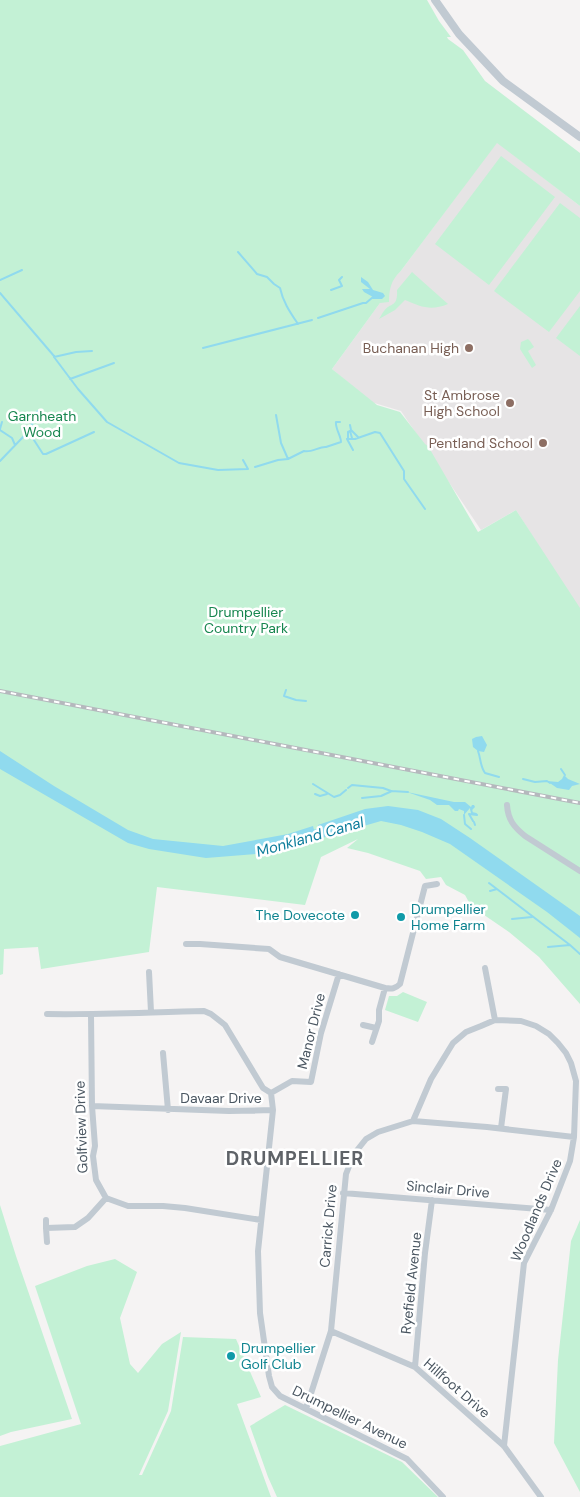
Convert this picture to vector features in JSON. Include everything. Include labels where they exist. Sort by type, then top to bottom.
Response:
[{"type":"street","points":[[435,0],[459,34],[498,76],[580,137]]},
{"type":"street","points":[[507,805],[509,818],[516,829],[580,871]]},
{"type":"street","points":[[186,944],[269,949],[280,957],[393,989],[400,984],[425,886],[437,884]]},
{"type":"street","points":[[485,968],[495,1020]]},
{"type":"street","points":[[149,972],[151,1012]]},
{"type":"street","name":"Manor Drive","points":[[271,1093],[292,1081],[311,1082],[321,1033],[339,974]]},
{"type":"street","points":[[372,1042],[379,1021],[379,1010],[385,988]]},
{"type":"street","points":[[47,1014],[91,1015],[204,1011],[225,1025],[263,1088],[271,1093]]},
{"type":"street","name":"Golfview Drive","points":[[91,1015],[94,1156],[96,1180],[106,1198]]},
{"type":"street","name":"Woodlands Drive","points":[[413,1121],[431,1079],[453,1043],[466,1032],[495,1020],[521,1021],[536,1026],[549,1034],[566,1053],[576,1081],[574,1137],[570,1161],[551,1210],[524,1263],[504,1446]]},
{"type":"street","points":[[363,1024],[376,1028]]},
{"type":"street","name":"Davaar Drive","points":[[162,1053],[168,1110]]},
{"type":"street","points":[[498,1089],[509,1089],[501,1128]]},
{"type":"street","name":"Drumpellier Avenue","points":[[271,1093],[273,1110],[258,1251],[260,1313],[272,1387],[280,1396],[407,1459],[443,1497]]},
{"type":"street","name":"Davaar Drive","points":[[92,1106],[242,1112],[273,1110]]},
{"type":"street","name":"Carrick Drive","points":[[306,1409],[331,1331],[346,1174],[354,1154],[366,1140],[378,1132],[413,1121],[501,1128],[574,1137]]},
{"type":"street","name":"Sinclair Drive","points":[[343,1193],[551,1210]]},
{"type":"street","points":[[46,1228],[75,1226],[88,1218],[106,1198],[128,1206],[185,1208],[261,1220]]},
{"type":"street","name":"Ryefield Avenue","points":[[415,1367],[425,1253],[432,1200]]},
{"type":"street","points":[[46,1220],[47,1242]]},
{"type":"street","name":"Hillfoot Drive","points":[[331,1331],[415,1367],[504,1446],[541,1497]]},
{"type":"shaded area","points":[[497,142],[580,206],[580,611],[516,510],[481,530],[401,411],[371,402],[332,369],[385,296],[394,277],[400,272]]},
{"type":"green space","name":"Drumpellier Country Park","points":[[0,0],[427,0],[451,37],[447,37],[448,39],[463,50],[485,81],[580,153],[580,206],[497,143],[394,278],[390,289],[389,302],[380,303],[332,369],[377,405],[400,412],[428,446],[478,532],[516,510],[580,608],[580,1004],[539,957],[509,932],[471,906],[465,895],[446,885],[441,877],[426,879],[420,871],[368,853],[347,848],[358,839],[321,857],[305,905],[157,887],[149,952],[41,969],[38,947],[4,949],[3,974],[0,975]]},
{"type":"green space","points":[[501,156],[555,197],[489,285],[435,244]]},
{"type":"green space","points":[[560,203],[580,218],[580,291],[549,332],[494,291]]},
{"type":"green space","points":[[412,272],[448,304],[431,308],[416,305],[405,300],[395,310],[379,319],[386,308],[395,302],[397,290]]},
{"type":"green space","points":[[580,306],[580,356],[556,338]]},
{"type":"green space","points":[[528,339],[534,347],[528,351],[536,365],[532,368],[520,349],[521,342]]},
{"type":"green space","points":[[403,992],[427,1002],[418,1022],[385,1010],[389,996],[397,996]]},
{"type":"green space","points":[[0,1205],[72,1419],[0,1436]]},
{"type":"green space","points":[[580,1220],[580,1492],[554,1443],[558,1360],[571,1241]]},
{"type":"green space","points":[[115,1259],[137,1272],[120,1318],[130,1364],[138,1373],[162,1344],[181,1332],[168,1411],[139,1475],[142,1475],[171,1411],[183,1337],[236,1339],[261,1397],[237,1404],[271,1497],[0,1497],[0,1446],[81,1424],[35,1286],[87,1266]]},
{"type":"green space","points":[[285,1405],[402,1462],[438,1497],[277,1497],[250,1426]]},
{"type":"water","points":[[361,277],[368,282],[373,290],[383,293],[385,296],[382,299],[372,299],[373,297],[362,289],[370,289],[361,282]]},
{"type":"water","points":[[482,736],[487,745],[484,752],[478,751],[473,747],[472,739]]},
{"type":"water","points":[[0,751],[128,830],[153,839],[223,846],[288,834],[313,826],[316,837],[299,847],[267,853],[206,858],[149,849],[128,843],[0,769]]},
{"type":"water","points":[[564,775],[568,779],[580,784],[572,786],[569,790],[557,788],[547,781],[558,782]]},
{"type":"water","points":[[407,792],[454,802],[465,802],[471,807],[474,805],[475,807],[472,810],[470,808],[464,815],[464,811],[459,809],[455,811],[449,805],[437,805],[430,800]]},
{"type":"water","points":[[388,806],[418,810],[441,819],[470,838],[580,916],[580,938],[547,912],[450,844],[422,832],[381,821],[322,838],[318,825],[365,809]]},
{"type":"waterway","points":[[238,252],[257,274],[267,277],[280,288],[285,302],[298,324]]},
{"type":"waterway","points":[[0,280],[22,270]]},
{"type":"waterway","points":[[331,290],[342,286],[339,280],[342,277]]},
{"type":"waterway","points":[[0,293],[54,356]]},
{"type":"waterway","points":[[318,318],[366,303],[373,297]]},
{"type":"waterway","points":[[203,348],[312,320]]},
{"type":"waterway","points":[[92,351],[76,352],[54,357],[78,389],[107,422],[179,463],[218,470],[248,469],[243,460]]},
{"type":"waterway","points":[[70,379],[114,363]]},
{"type":"waterway","points":[[24,436],[34,421],[32,417],[38,411]]},
{"type":"waterway","points":[[276,415],[281,443],[288,459]]},
{"type":"waterway","points":[[0,429],[2,422]]},
{"type":"waterway","points":[[326,447],[341,442],[336,424],[336,422],[340,422]]},
{"type":"waterway","points":[[350,425],[351,430],[358,437]]},
{"type":"waterway","points":[[0,430],[12,438],[15,445]]},
{"type":"waterway","points":[[348,439],[348,432],[350,431],[352,438]]},
{"type":"waterway","points":[[0,461],[24,436],[32,437],[43,454],[46,454],[94,432]]},
{"type":"waterway","points":[[353,450],[347,439],[355,439],[375,432],[380,433],[404,471],[404,479],[425,509]]},
{"type":"waterway","points":[[255,467],[288,459],[304,451],[325,447]]},
{"type":"waterway","points":[[286,690],[284,696],[306,701]]},
{"type":"waterway","points":[[478,751],[485,773],[499,777]]},
{"type":"waterway","points":[[561,769],[565,775]]},
{"type":"waterway","points":[[523,779],[535,782],[547,781],[550,783]]},
{"type":"waterway","points":[[313,784],[334,797],[346,790]]},
{"type":"waterway","points":[[348,788],[352,785],[408,792]]},
{"type":"waterway","points":[[362,798],[381,796],[392,791]]},
{"type":"waterway","points":[[315,794],[320,796],[327,794]]},
{"type":"waterway","points":[[471,809],[472,813],[477,815],[469,814],[473,821]]},
{"type":"waterway","points":[[464,815],[465,824],[471,829]]},
{"type":"waterway","name":"Monkland Canal","points":[[305,836],[330,830]]},
{"type":"waterway","points":[[489,883],[580,954]]},
{"type":"waterway","points":[[490,891],[497,889]]},
{"type":"waterway","points":[[512,919],[532,917]]},
{"type":"waterway","points":[[548,947],[570,945]]},
{"type":"railway","points":[[0,691],[580,803]]},
{"type":"place","name":"Buchanan High","points":[[469,348]]},
{"type":"place","name":"St Ambrose High School","points":[[510,403]]},
{"type":"place","name":"Pentland School","points":[[543,443]]},
{"type":"place","name":"The Dovecote","points":[[355,915]]},
{"type":"place","name":"Drumpellier Home Farm","points":[[401,917]]},
{"type":"place","name":"Drumpellier Golf Club","points":[[231,1356]]},
{"type":"district","name":"DRUMPELLIER","points":[[295,1158]]},
{"type":"park label","name":"Garnheath Wood","points":[[42,424]]}]
